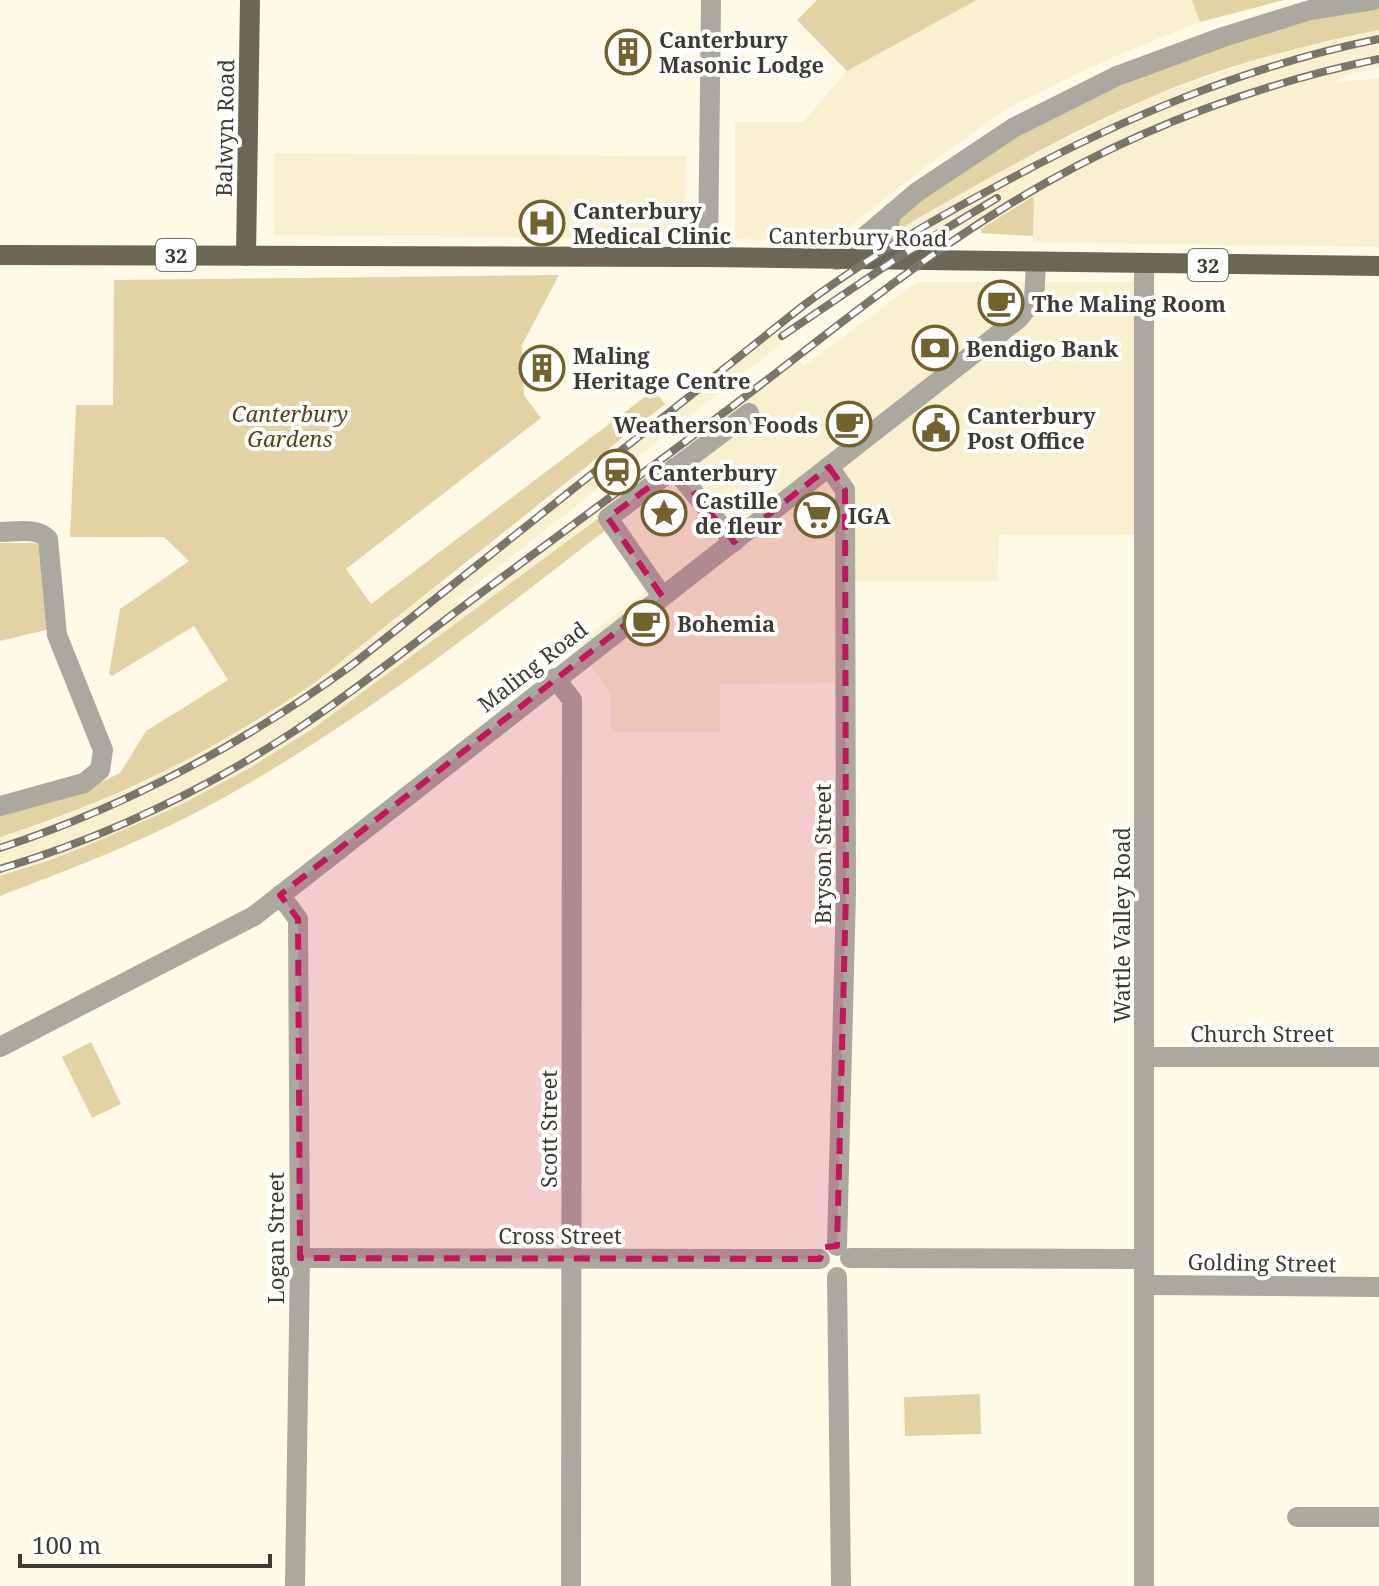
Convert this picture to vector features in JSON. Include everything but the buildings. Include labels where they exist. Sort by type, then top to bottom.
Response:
[{"type":"main road","name":"Balwyn Road","points":[[246,256],[250,0]]},
{"type":"main road","name":"Canterbury Road","points":[[0,255],[708,257],[1379,266]]},
{"type":"street","points":[[708,257],[711,0]]},
{"type":"street","points":[[837,260],[917,192],[1013,128],[1117,76],[1310,5],[1373,0]]},
{"type":"street","points":[[892,213],[886,231],[888,239],[907,261]]},
{"type":"street","name":"Maling Road","points":[[0,1047],[254,916],[1018,319],[1034,300],[1036,263]]},
{"type":"street","name":"Wattle Valley Road","points":[[1144,264],[1144,1586]]},
{"type":"street","points":[[662,596],[608,518],[749,413]]},
{"type":"street","name":"Bryson Street","points":[[829,467],[845,490],[844,1252]]},
{"type":"street","points":[[674,468],[734,542]]},
{"type":"street","points":[[0,532],[33,532],[43,534],[48,539],[57,635],[103,750],[100,770],[84,783],[0,806]]},
{"type":"street","name":"Scott Street","points":[[555,678],[572,700],[571,1586]]},
{"type":"street","name":"Logan Street","points":[[280,895],[298,919],[300,1258],[295,1586]]},
{"type":"street","name":"Church Street","points":[[1145,1057],[1379,1057]]},
{"type":"street","points":[[844,1252],[848,1271],[837,1277],[821,1270],[820,1259],[826,1249],[844,1252],[1144,1259]]},
{"type":"street","name":"Cross Street","points":[[300,1258],[820,1259]]},
{"type":"street","points":[[837,1277],[841,1586]]},
{"type":"street","name":"Golding Street","points":[[1144,1285],[1379,1287]]},
{"type":"street","points":[[1297,1517],[1379,1517]]},
{"type":"highlighted area","points":[[829,467],[845,490],[846,892],[837,1246],[824,1247],[820,1259],[300,1258],[298,919],[280,895],[662,596],[608,518],[674,468],[734,542]]},
{"type":"shaded area","points":[[977,0],[1192,0],[1200,22],[1106,60],[1006,109],[827,242],[735,239],[735,122],[803,122],[847,71]]},
{"type":"shaded area","points":[[1379,30],[1379,68],[1349,74],[1331,83],[1379,78],[1379,247],[1033,242],[1033,197],[981,229],[909,229],[905,226],[1004,168],[1156,95],[1273,54]]},
{"type":"shaded area","points":[[274,153],[686,156],[685,239],[274,235]]},
{"type":"shaded area","points":[[917,282],[1138,282],[1138,535],[999,535],[998,581],[842,581],[842,683],[720,684],[720,732],[611,732],[611,694],[575,645],[651,588],[599,519],[311,730],[248,769],[180,805],[105,838],[0,876],[0,837],[54,820],[133,788],[256,722],[313,684],[440,584],[445,588],[760,336],[796,332],[457,600],[461,606],[793,355],[804,366]]},
{"type":"green space","points":[[817,0],[977,0],[847,71],[797,20]]},
{"type":"green space","points":[[1192,0],[1284,0],[1200,22]]},
{"type":"green space","points":[[1379,6],[1379,30],[1266,57],[1156,95],[998,173],[905,226],[909,229],[896,229],[897,221],[967,168],[1004,144],[1082,103],[1163,68],[1269,29]]},
{"type":"green space","points":[[1034,196],[1033,236],[981,233],[981,229]]},
{"type":"green space","name":"Canterbury Gardens","points":[[559,275],[522,345],[524,395],[541,418],[346,569],[371,604],[654,390],[665,404],[313,684],[275,709],[200,753],[124,790],[0,837],[0,814],[93,786],[120,773],[146,731],[228,680],[194,626],[112,676],[109,674],[120,609],[189,561],[164,537],[70,537],[76,405],[113,405],[114,280]]},
{"type":"green space","points":[[599,518],[607,529],[514,601],[372,705],[274,769],[141,839],[0,896],[0,876],[53,859],[180,805],[248,769],[311,730]]},
{"type":"green space","points":[[0,543],[35,543],[41,546],[50,629],[0,641]]},
{"type":"green space","points":[[91,1042],[121,1104],[92,1118],[62,1057]]},
{"type":"green space","points":[[980,1394],[981,1434],[905,1436],[904,1397]]},
{"type":"railway","points":[[0,848],[94,813],[139,792],[226,747],[311,694],[352,665],[804,305],[921,228],[1041,163],[1182,98],[1278,65],[1379,39]]},
{"type":"railway","points":[[0,869],[77,843],[151,811],[224,774],[293,732],[360,685],[899,279],[964,233],[1041,185],[1181,118],[1279,84],[1379,59]]},
{"type":"railway","points":[[782,336],[896,259],[997,198]]},
{"type":"place","name":"Canterbury Masonic Lodge","points":[[628,52]]},
{"type":"place","name":"Canterbury Medical Clinic","points":[[542,223]]},
{"type":"place","name":"The Maling Room","points":[[1001,303]]},
{"type":"place","name":"Bendigo Bank","points":[[935,348]]},
{"type":"place","name":"Maling Heritage Centre","points":[[542,368]]},
{"type":"place","name":"Weatherson Foods","points":[[849,424]]},
{"type":"place","name":"Canterbury Post Office","points":[[936,428]]},
{"type":"place","name":"Canterbury","points":[[617,472]]},
{"type":"place","name":"Castille de fleur","points":[[664,513]]},
{"type":"place","name":"IGA","points":[[817,515]]},
{"type":"place","name":"Bohemia","points":[[646,623]]}]
